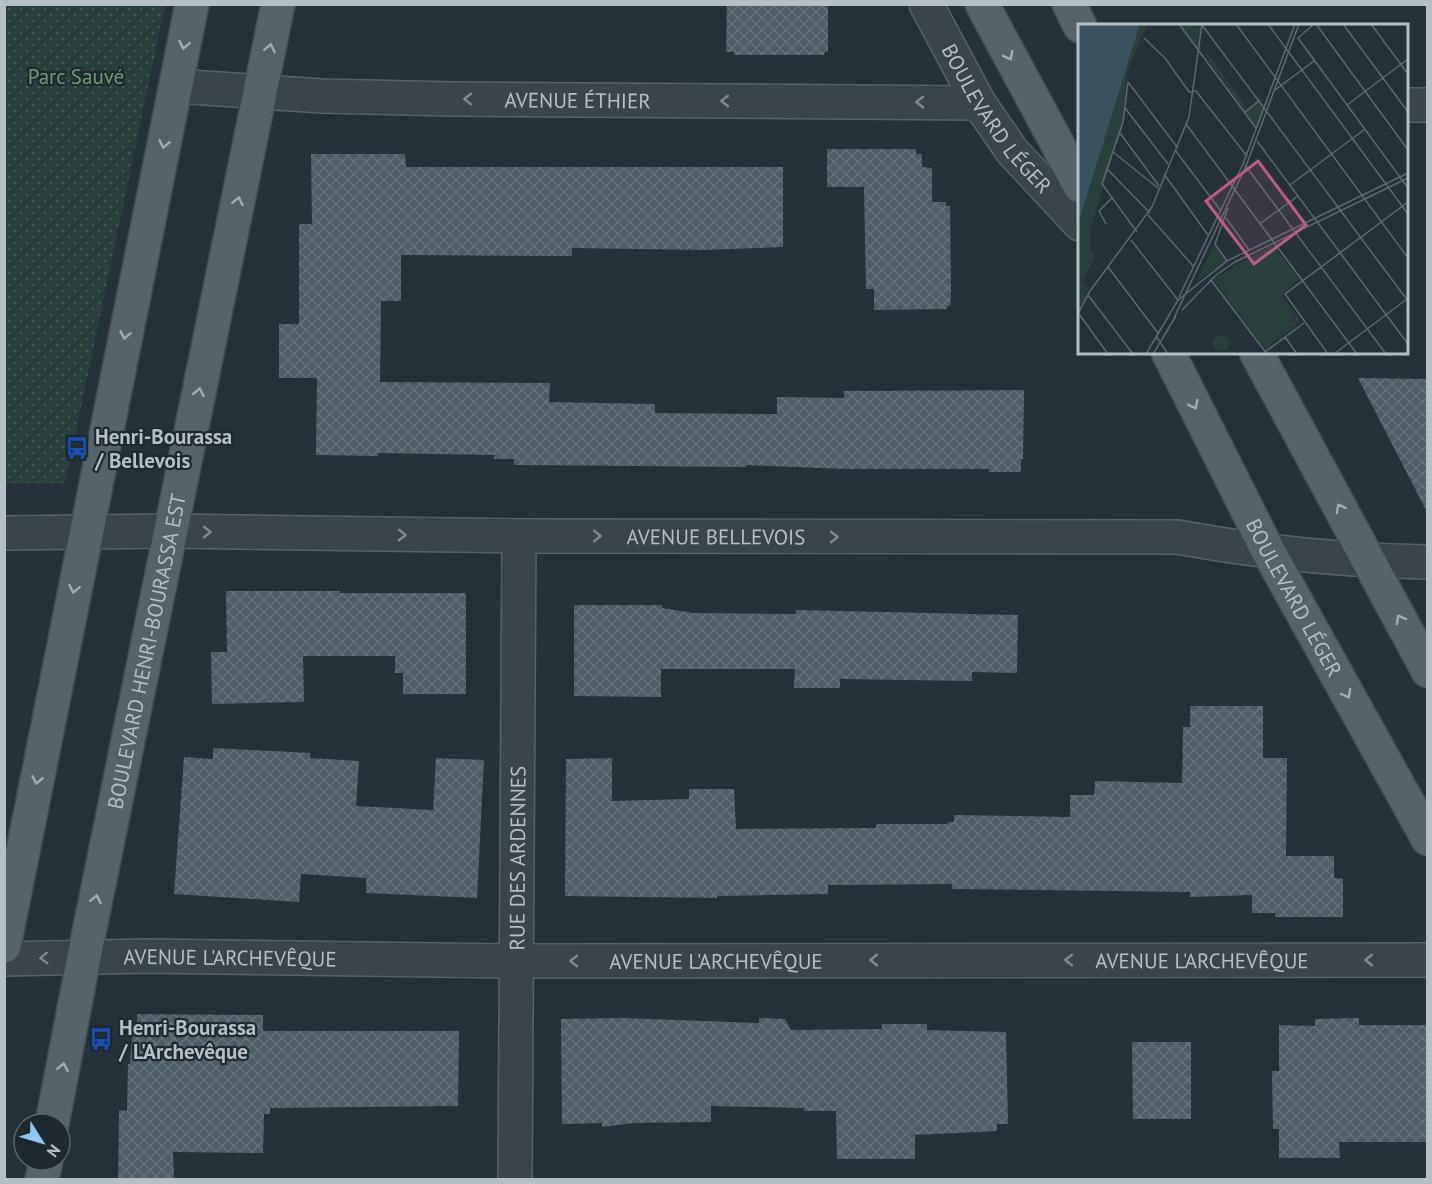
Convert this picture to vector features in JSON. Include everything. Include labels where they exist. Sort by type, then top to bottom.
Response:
[{"type":"main road","points":[[4,946],[192,4]]},
{"type":"main road","name":"BOULEVARD HENRI-BOURASSA EST","points":[[54,1112],[279,4]]},
{"type":"main road","name":"BOULEVARD LÉGER","points":[[982,4],[1078,182]]},
{"type":"main road","points":[[1069,4],[1079,24]]},
{"type":"main road","name":"BOULEVARD LÉGER","points":[[1169,354],[1268,551],[1428,839]]},
{"type":"main road","points":[[1257,354],[1428,671]]},
{"type":"street","name":"BOULEVARD LÉGER","points":[[926,4],[979,103],[1012,151],[1078,222]]},
{"type":"street","name":"AVENUE ÉTHIER","points":[[176,86],[322,96],[453,99],[979,103]]},
{"type":"street","points":[[1408,105],[1428,105]]},
{"type":"street","name":"AVENUE BELLEVOIS","points":[[4,533],[171,531],[519,536],[1177,537],[1268,551],[1368,560],[1428,562]]},
{"type":"street","name":"RUE DES ARDENNES","points":[[515,1179],[519,536]]},
{"type":"street","name":"AVENUE L'ARCHEVÊQUE","points":[[4,959],[84,957],[517,961],[1428,960]]},
{"type":"green space","name":"Parc Sauvé","points":[[4,5],[165,5],[65,483],[5,483]]},
{"type":"building","points":[[727,4],[828,4],[828,52],[825,51],[824,55],[734,55],[734,52],[726,52]]},
{"type":"building","points":[[827,149],[916,149],[916,154],[922,154],[922,167],[932,168],[932,202],[946,202],[946,206],[950,206],[951,291],[950,306],[947,306],[947,309],[874,310],[874,289],[866,289],[864,187],[827,187]]},
{"type":"building","points":[[311,154],[405,154],[406,167],[783,167],[783,247],[702,250],[572,248],[572,256],[401,255],[401,301],[381,301],[380,382],[550,383],[549,402],[655,404],[655,413],[777,414],[777,397],[844,398],[844,391],[1024,390],[1021,472],[989,472],[989,469],[846,469],[746,465],[746,467],[514,465],[514,459],[494,459],[494,455],[378,453],[378,456],[316,455],[317,378],[279,378],[279,324],[299,324],[299,224],[312,224]]},
{"type":"building","points":[[1358,378],[1428,379],[1428,514]]},
{"type":"building","points":[[226,591],[466,593],[466,694],[403,694],[403,673],[395,673],[395,656],[303,656],[304,702],[212,704],[211,652],[227,652]]},
{"type":"building","points":[[574,605],[662,605],[662,608],[693,613],[796,614],[796,610],[1018,615],[1017,673],[972,672],[972,681],[840,679],[840,688],[794,688],[795,669],[661,669],[661,697],[574,696]]},
{"type":"building","points":[[1190,706],[1263,706],[1263,758],[1287,758],[1286,856],[1334,856],[1334,878],[1343,879],[1343,917],[1276,917],[1275,913],[1252,913],[1252,895],[1190,897],[1190,892],[952,889],[952,884],[828,885],[828,894],[717,896],[717,898],[565,896],[566,759],[612,758],[612,801],[689,799],[689,789],[734,789],[736,829],[876,828],[876,824],[948,824],[948,822],[954,822],[954,815],[1070,817],[1070,795],[1094,795],[1095,781],[1182,783],[1183,727],[1190,727]]},
{"type":"building","points":[[213,748],[310,753],[310,758],[359,761],[356,806],[433,810],[436,758],[484,760],[477,898],[366,893],[366,878],[301,874],[299,902],[174,894],[184,757],[213,759]]},
{"type":"building","points":[[137,1014],[263,1015],[263,1031],[459,1031],[458,1106],[270,1108],[270,1114],[264,1114],[263,1153],[173,1152],[174,1179],[118,1179],[119,1110],[127,1111],[128,1064],[130,1064],[133,1027],[137,1028]]},
{"type":"building","points":[[622,1018],[759,1023],[759,1018],[785,1019],[791,1030],[882,1029],[882,1024],[927,1024],[927,1030],[1006,1032],[1008,1124],[997,1124],[997,1131],[915,1135],[915,1159],[837,1159],[836,1111],[711,1106],[711,1122],[633,1123],[602,1127],[602,1123],[562,1124],[561,1019]]},
{"type":"building","points":[[1359,1018],[1359,1025],[1428,1025],[1428,1142],[1339,1142],[1340,1158],[1279,1158],[1279,1129],[1273,1129],[1272,1071],[1279,1071],[1279,1025],[1315,1026],[1315,1019]]},
{"type":"building","points":[[1132,1042],[1191,1042],[1191,1119],[1133,1119]]},
{"type":"place","name":"Henri-Bourassa / Bellevois","points":[[77,448]]},
{"type":"place","name":"Henri-Bourassa / L'Archevêque","points":[[101,1039]]}]
